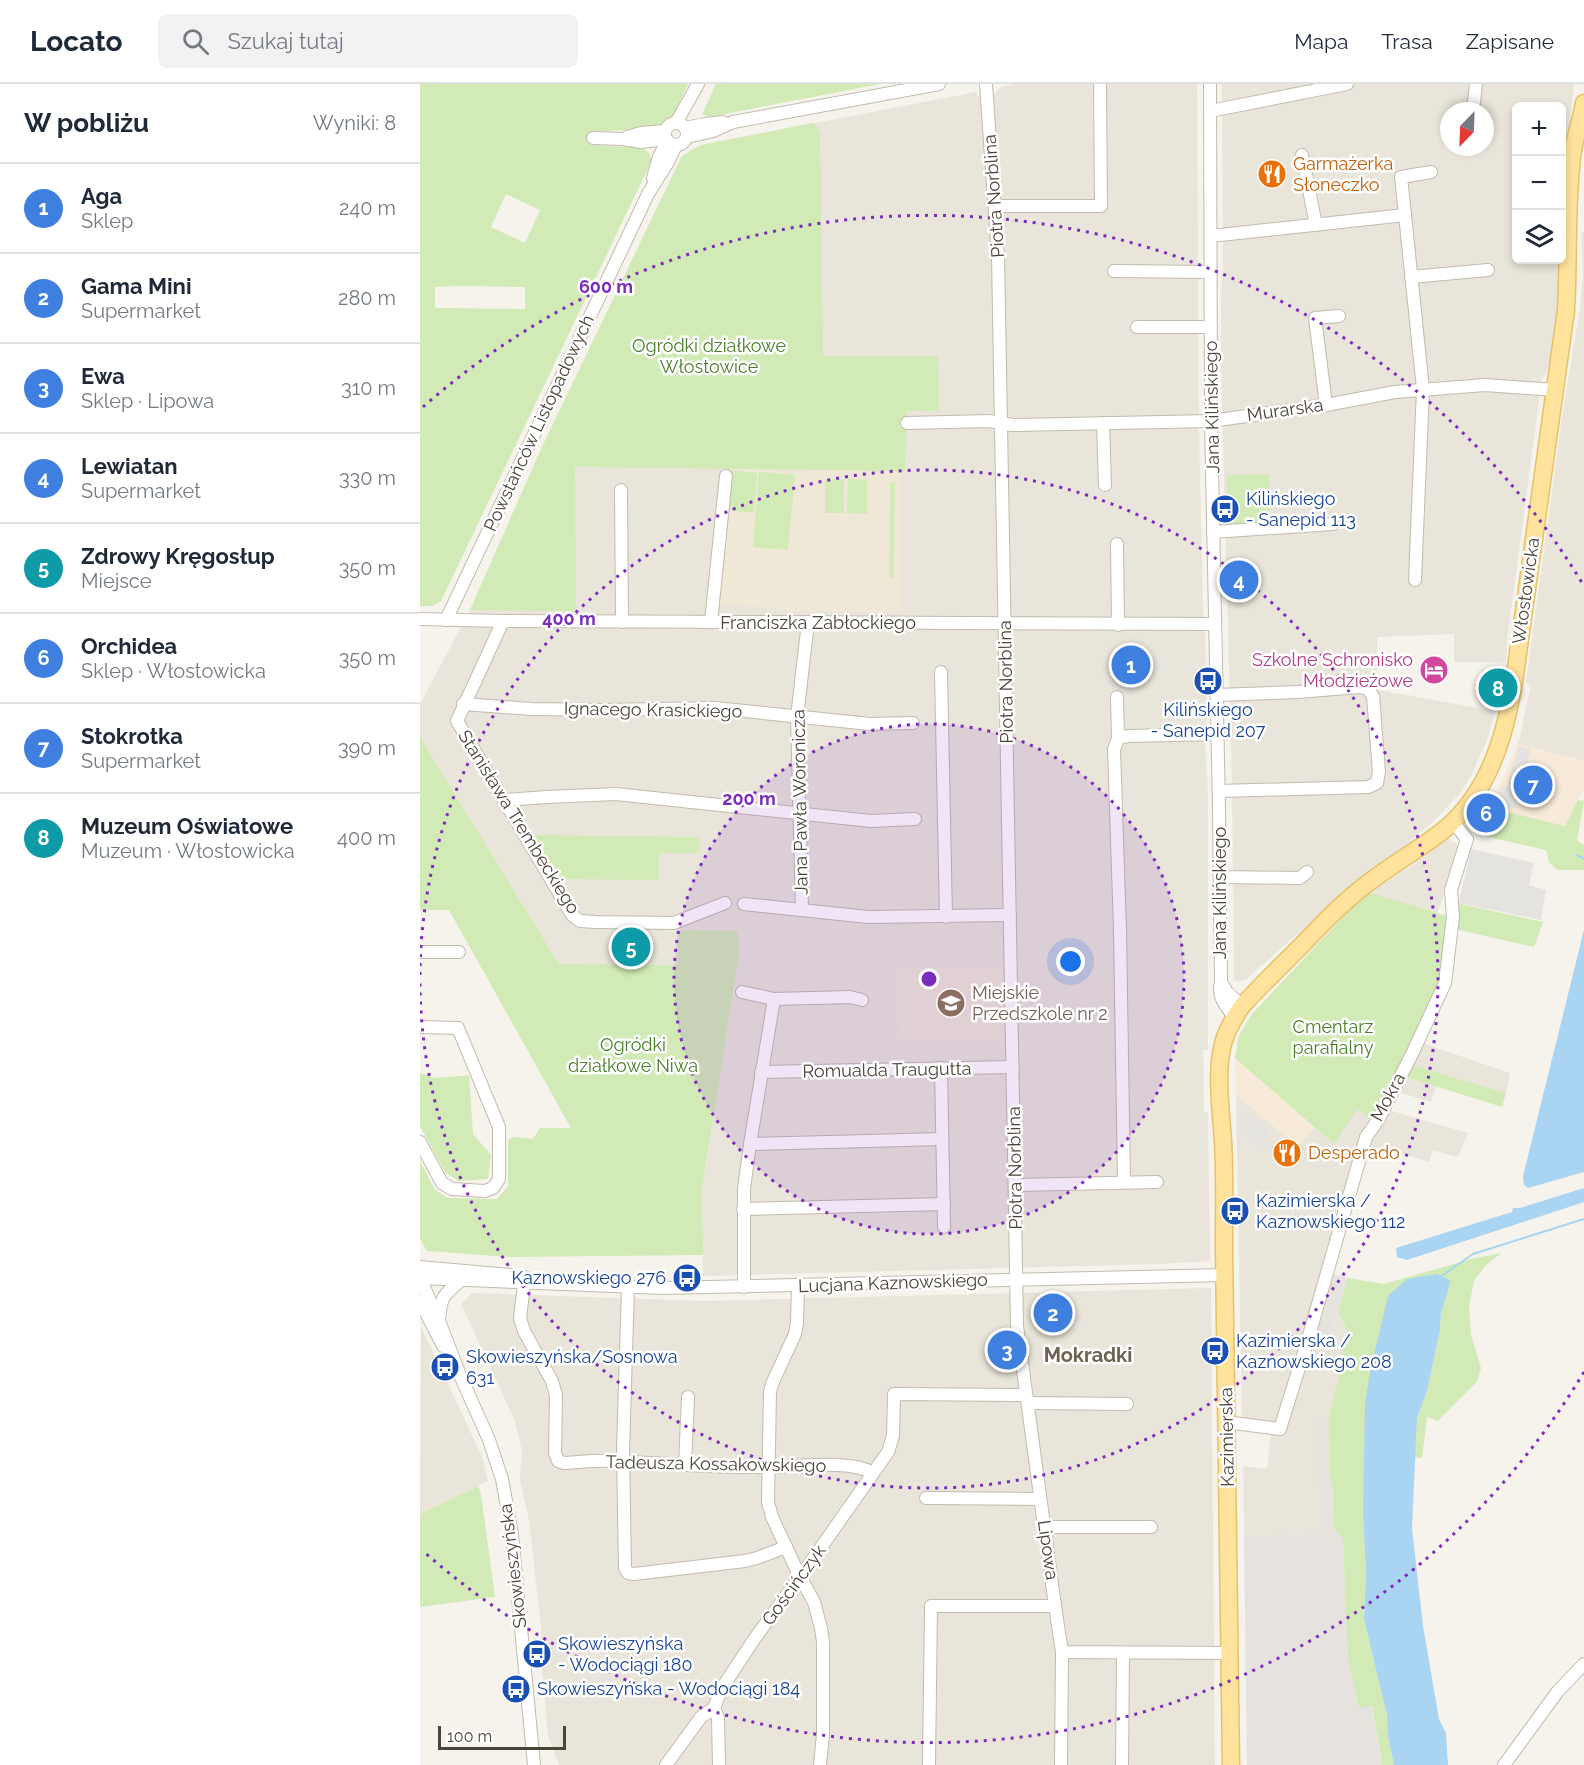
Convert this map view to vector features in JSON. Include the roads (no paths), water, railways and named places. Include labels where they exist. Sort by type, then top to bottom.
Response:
[{"type":"main road","name":"Włostowicka","points":[[1238,1012],[1313,934],[1361,889],[1453,822],[1472,800],[1486,777],[1498,748],[1509,709],[1566,310],[1572,155],[1584,103]]},
{"type":"main road","name":"Kazimierska","points":[[1232,1765],[1226,1422],[1225,1178],[1220,1060],[1226,1034],[1238,1012]]},
{"type":"street","points":[[683,128],[734,122],[939,84]]},
{"type":"street","name":"Piotra Norblina","points":[[986,84],[995,206],[1001,423],[1016,1280]]},
{"type":"street","points":[[995,206],[1101,206],[1100,84]]},
{"type":"street","name":"Jana Kilińskiego","points":[[1210,84],[1211,421],[1221,877],[1221,982],[1238,1012]]},
{"type":"street","points":[[1210,111],[1347,84]]},
{"type":"street","points":[[1474,102],[1476,84]]},
{"type":"street","points":[[694,95],[697,119],[702,124]]},
{"type":"street","points":[[623,139],[641,133],[681,144],[683,128],[694,95]]},
{"type":"street","points":[[669,139],[671,124],[683,128],[712,131],[734,122]]},
{"type":"street","points":[[593,138],[648,141],[669,139]]},
{"type":"street","name":"Powstańców Listopadowych","points":[[648,194],[659,157],[669,139]]},
{"type":"street","name":"Powstańców Listopadowych","points":[[446,620],[648,194],[668,162],[669,139]]},
{"type":"street","points":[[648,141],[659,157]]},
{"type":"street","points":[[1302,155],[1316,225]]},
{"type":"street","points":[[1415,580],[1423,389],[1401,177],[1431,172]]},
{"type":"street","points":[[1211,236],[1405,215]]},
{"type":"street","points":[[1411,277],[1488,270]]},
{"type":"street","points":[[1114,271],[1211,272]]},
{"type":"street","points":[[1326,405],[1315,318],[1339,316]]},
{"type":"street","points":[[1137,327],[1211,327]]},
{"type":"street","name":"Murarska","points":[[907,423],[989,421],[1012,425],[1211,421],[1423,389],[1485,386],[1555,390]]},
{"type":"street","points":[[1103,423],[1105,485]]},
{"type":"street","points":[[711,622],[726,476]]},
{"type":"street","points":[[621,490],[622,622]]},
{"type":"street","points":[[1213,532],[1333,524]]},
{"type":"street","points":[[1117,544],[1118,625]]},
{"type":"street","name":"Franciszka Zabłockiego","points":[[420,619],[1215,624]]},
{"type":"street","name":"Stanisława Trembeckiego","points":[[503,621],[458,716],[458,726],[505,800],[572,915],[580,921],[674,923],[725,903]]},
{"type":"street","name":"Jana Pawła Woronicza","points":[[802,910],[797,717],[808,622]]},
{"type":"street","points":[[941,672],[946,917]]},
{"type":"street","points":[[1217,695],[1367,688],[1372,696],[1379,772],[1377,783],[1368,787],[1219,791]]},
{"type":"street","points":[[1117,697],[1118,739],[1114,749],[1120,930],[1124,1182]]},
{"type":"street","name":"Ignacego Krasickiego","points":[[464,704],[532,709],[715,708],[870,724],[913,723]]},
{"type":"street","points":[[1118,739],[1128,736],[1218,734]]},
{"type":"street","points":[[505,800],[616,794],[871,821],[915,819]]},
{"type":"street","name":"Mokra","points":[[1226,1422],[1280,1429],[1366,1137],[1378,1120],[1412,1054],[1444,983],[1453,917],[1450,890],[1467,839],[1453,822]]},
{"type":"street","points":[[1221,877],[1300,878],[1307,872]]},
{"type":"street","points":[[744,904],[868,917],[1010,915]]},
{"type":"street","points":[[420,951],[459,952]]},
{"type":"street","points":[[742,992],[774,999],[850,997],[862,1000]]},
{"type":"street","points":[[744,1287],[743,1209],[750,1144],[774,999]]},
{"type":"street","points":[[420,1027],[458,1028],[499,1127],[499,1179],[493,1188],[485,1191],[452,1190],[442,1183],[420,1142]]},
{"type":"street","name":"Romualda Traugutta","points":[[761,1072],[1013,1067]]},
{"type":"street","points":[[941,1068],[944,1227]]},
{"type":"street","points":[[750,1144],[942,1139]]},
{"type":"street","points":[[1015,1185],[1157,1182]]},
{"type":"street","points":[[743,1209],[944,1204]]},
{"type":"street","name":"Lucjana Kaznowskiego","points":[[420,1267],[562,1284],[663,1288],[1225,1275]]},
{"type":"street","name":"Lucjana Kaznowskiego","points":[[420,1278],[460,1281],[524,1280]]},
{"type":"street","name":"Skowieszyńska","points":[[420,1278],[497,1460],[508,1508],[534,1765]]},
{"type":"street","name":"Tadeusza Kossakowskiego","points":[[524,1280],[521,1325],[552,1381],[556,1395],[555,1453],[558,1461],[564,1463],[612,1461],[685,1466],[854,1466],[873,1473]]},
{"type":"street","name":"Lipowa","points":[[1016,1280],[1018,1336],[1062,1652],[1061,1765]]},
{"type":"street","points":[[439,1321],[440,1304],[444,1295],[460,1281]]},
{"type":"street","points":[[798,1286],[795,1334],[770,1392],[768,1502],[772,1517],[814,1602],[821,1628],[823,1734],[820,1765]]},
{"type":"street","points":[[628,1287],[624,1462],[625,1568],[628,1573],[745,1562],[786,1547]]},
{"type":"street","name":"Skowieszyńska","points":[[420,1301],[437,1337],[460,1375]]},
{"type":"street","name":"Gościńczyk","points":[[666,1765],[701,1717],[714,1708],[725,1683],[755,1638],[888,1452],[892,1443],[894,1394],[1027,1399]]},
{"type":"street","points":[[685,1466],[688,1397]]},
{"type":"street","points":[[1027,1399],[1127,1404]]},
{"type":"street","points":[[926,1498],[1040,1499]]},
{"type":"street","points":[[1045,1527],[1150,1527]]},
{"type":"street","points":[[929,1765],[931,1606],[1055,1606]]},
{"type":"street","points":[[1062,1652],[1230,1653]]},
{"type":"street","points":[[1122,1765],[1123,1654]]},
{"type":"street","points":[[1504,1765],[1558,1691],[1584,1664]]},
{"type":"street","points":[[714,1708],[718,1718],[719,1765]]},
{"type":"water","points":[[1584,930],[1584,1172],[1528,1188],[1524,1185],[1523,1176]]},
{"type":"water","points":[[1584,1188],[1584,1202],[1407,1260],[1397,1257],[1396,1248],[1512,1212],[1513,1208],[1520,1208]]},
{"type":"water","points":[[1436,1274],[1450,1280],[1441,1312],[1440,1330],[1427,1391],[1417,1418],[1412,1528],[1423,1626],[1439,1719],[1446,1733],[1448,1765],[1394,1765],[1388,1736],[1387,1715],[1364,1619],[1365,1404],[1388,1296],[1407,1279]]},
{"type":"waterway","points":[[1577,855],[1584,859]]},
{"type":"waterway","points":[[1440,1277],[1473,1254],[1584,1219]]},
{"type":"place","name":"Garmażerka Słoneczko","points":[[1272,174]]},
{"type":"place","name":"Kilińskiego - Sanepid 113","points":[[1225,509]]},
{"type":"place","name":"Lewiatan","points":[[1239,580]]},
{"type":"place","name":"Aga","points":[[1131,665]]},
{"type":"place","name":"Szkolne Schronisko Młodzieżowe","points":[[1434,670]]},
{"type":"place","name":"Kilińskiego - Sanepid 207","points":[[1208,681]]},
{"type":"place","name":"Muzeum Oświatowe","points":[[1498,688]]},
{"type":"place","name":"Stokrotka","points":[[1533,785]]},
{"type":"place","name":"Orchidea","points":[[1486,813]]},
{"type":"place","name":"Zdrowy Kręgosłup","points":[[631,947]]},
{"type":"place","name":"Miejskie Przedszkole nr 2","points":[[951,1003]]},
{"type":"place","name":"Desperado","points":[[1287,1153]]},
{"type":"place","name":"Kazimierska / Kaznowskiego 112","points":[[1235,1211]]},
{"type":"place","name":"Kaznowskiego 276","points":[[687,1278]]},
{"type":"place","name":"Gama Mini","points":[[1053,1313]]},
{"type":"place","name":"Ewa","points":[[1007,1350]]},
{"type":"place","name":"Kazimierska / Kaznowskiego 208","points":[[1215,1351]]},
{"type":"place","name":"Skowieszyńska/Sosnowa 631","points":[[445,1367]]},
{"type":"place","name":"Skowieszyńska - Wodociągi 180","points":[[537,1654]]},
{"type":"place","name":"Skowieszyńska - Wodociągi 184","points":[[516,1689]]},
{"type":"district","name":"Mokradki","points":[[1088,1355]]},
{"type":"park label","name":"Ogródki działkowe Włostowice","points":[[709,356]]},
{"type":"park label","name":"Cmentarz parafialny","points":[[1333,1037]]},
{"type":"park label","name":"Ogródki działkowe Niwa","points":[[633,1055]]}]
